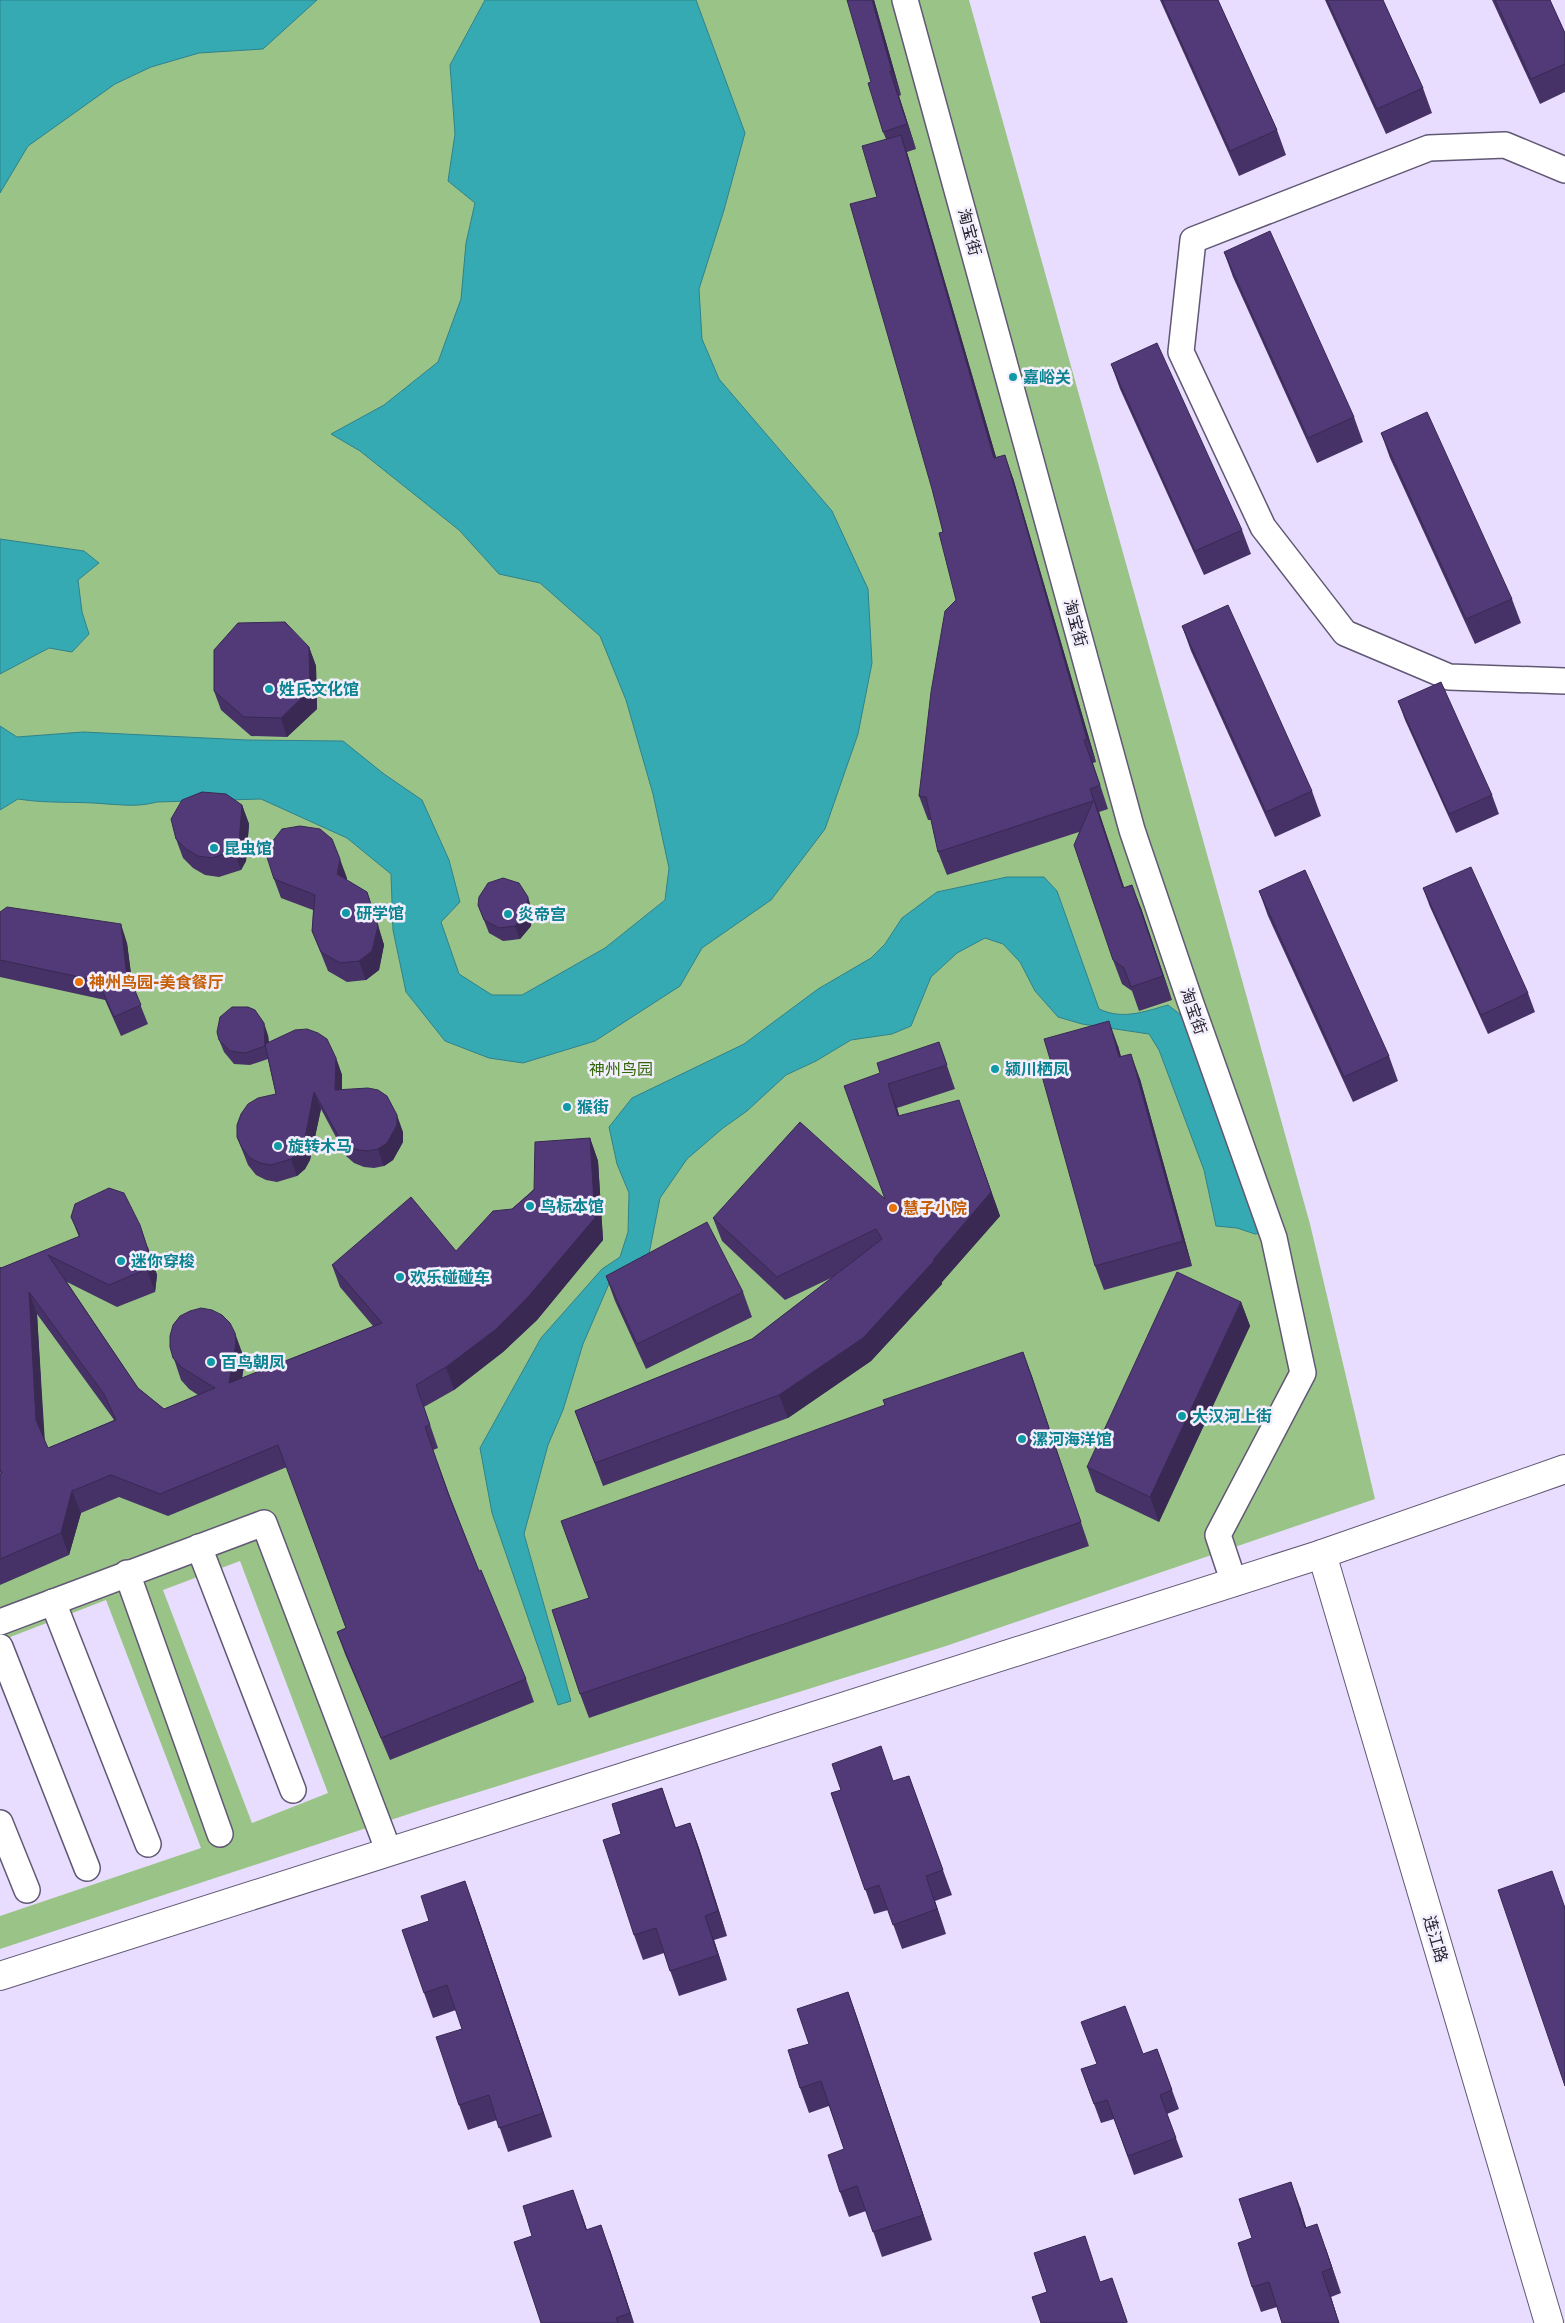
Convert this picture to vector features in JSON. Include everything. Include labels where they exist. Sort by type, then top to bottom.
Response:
[{"type":"street","name":"淘宝街","points":[[905,0],[1132,830],[1193,1010],[1274,1238],[1303,1373],[1218,1535],[1234,1583]]},
{"type":"street","points":[[1565,170],[1505,145],[1429,148],[1193,240],[1181,352],[1263,527],[1345,633],[1448,677],[1565,682]]},
{"type":"street","points":[[0,1976],[1234,1583],[1565,1469]]},
{"type":"street","points":[[0,1622],[264,1523],[389,1852]]},
{"type":"street","points":[[199,1547],[293,1790]]},
{"type":"street","name":"连江路","points":[[1322,1554],[1549,2323]]},
{"type":"street","points":[[127,1573],[220,1834]]},
{"type":"street","points":[[52,1602],[148,1844]]},
{"type":"street","points":[[0,1647],[87,1868]]},
{"type":"street","points":[[0,1823],[27,1890]]},
{"type":"green space","name":"神州鸟园","points":[[0,0],[969,0],[1310,1224],[1375,1499],[946,1646],[424,1809],[0,1949],[0,1916],[201,1848],[106,1600],[0,1641]],"holes":[[[240,1561],[328,1793],[252,1823],[163,1590]]]},
{"type":"shaded area","points":[[0,0],[317,0],[263,49],[199,53],[151,67],[115,84],[28,146],[0,193]]},
{"type":"shaded area","points":[[485,0],[696,0],[745,133],[724,210],[699,289],[702,339],[719,379],[832,511],[868,589],[872,663],[858,734],[825,829],[771,900],[702,948],[680,986],[595,1041],[523,1063],[489,1058],[445,1041],[406,992],[393,930],[391,874],[347,838],[261,799],[157,802],[132,805],[18,799],[0,810],[0,726],[17,737],[83,732],[247,740],[343,741],[384,774],[422,800],[449,860],[460,902],[441,922],[459,974],[492,995],[522,995],[605,948],[665,900],[669,868],[653,794],[626,700],[600,636],[540,583],[499,574],[459,530],[360,451],[331,434],[384,405],[438,362],[461,299],[466,243],[475,203],[448,181],[455,134],[450,65]]},
{"type":"shaded area","points":[[0,539],[84,551],[99,563],[78,580],[82,612],[89,634],[72,652],[49,648],[0,674]]},
{"type":"shaded area","points":[[1007,877],[1044,877],[1057,891],[1099,1009],[1116,1014],[1133,1014],[1168,1005],[1181,1015],[1194,1044],[1262,1233],[1255,1234],[1237,1228],[1216,1226],[1204,1170],[1159,1050],[1149,1034],[1082,1024],[1058,1017],[1035,991],[1020,962],[1003,944],[985,938],[957,953],[931,977],[911,1026],[892,1034],[851,1040],[816,1061],[786,1075],[747,1111],[723,1128],[687,1159],[660,1198],[649,1254],[611,1279],[583,1344],[563,1410],[548,1445],[524,1534],[571,1701],[558,1705],[492,1513],[480,1448],[541,1338],[602,1269],[620,1257],[628,1232],[629,1193],[617,1164],[609,1127],[632,1098],[744,1044],[818,989],[871,958],[885,944],[902,918],[937,892]]},
{"type":"building","points":[[847,0],[872,0],[892,71],[890,71],[907,124],[883,132],[868,83],[871,82]]},
{"type":"building","points":[[1162,0],[1218,0],[1277,130],[1230,151]]},
{"type":"building","points":[[1327,0],[1383,0],[1423,88],[1377,109]]},
{"type":"building","points":[[1495,0],[1550,0],[1565,33],[1565,64],[1531,79]]},
{"type":"building","points":[[901,135],[994,458],[1005,455],[1019,502],[1087,739],[1084,740],[1100,785],[1090,789],[1123,888],[1132,885],[1163,976],[1131,987],[1124,968],[1113,960],[1074,845],[1093,801],[938,852],[926,797],[919,796],[931,692],[945,611],[956,600],[939,533],[943,532],[932,489],[850,204],[877,197],[862,146]]},
{"type":"building","points":[[1270,231],[1354,417],[1308,438],[1224,252]]},
{"type":"building","points":[[1157,343],[1242,530],[1195,551],[1111,364]]},
{"type":"building","points":[[1427,412],[1512,599],[1466,619],[1381,433]]},
{"type":"building","points":[[1228,605],[1312,791],[1266,812],[1182,626]]},
{"type":"building","name":"姓氏文化馆","points":[[285,622],[309,647],[310,690],[281,718],[244,717],[214,691],[214,650],[238,623]]},
{"type":"building","points":[[1441,682],[1492,795],[1449,814],[1398,701]]},
{"type":"building","name":"昆虫馆","points":[[202,792],[226,794],[242,805],[239,842],[234,851],[212,858],[198,856],[186,849],[176,839],[171,819],[182,800]]},
{"type":"building","name":"研学馆","points":[[300,826],[320,829],[332,839],[340,859],[337,874],[367,892],[378,926],[372,951],[359,961],[340,963],[321,952],[312,931],[315,895],[274,879],[265,851],[282,829]]},
{"type":"building","points":[[1471,867],[1528,993],[1481,1015],[1423,888]]},
{"type":"building","points":[[1305,870],[1389,1056],[1344,1077],[1259,891]]},
{"type":"building","name":"炎帝宫","points":[[503,878],[519,883],[528,897],[526,914],[515,926],[499,928],[484,920],[478,905],[479,897],[488,883]]},
{"type":"building","name":"神州鸟园-美食餐厅","points":[[7,907],[121,924],[126,969],[141,1005],[114,1017],[98,981],[0,960],[0,912]]},
{"type":"building","points":[[232,1007],[248,1007],[255,1010],[264,1023],[265,1046],[245,1053],[230,1051],[219,1040],[217,1032],[220,1017]]},
{"type":"building","points":[[1109,1021],[1119,1057],[1131,1054],[1183,1241],[1095,1266],[1042,1076],[1054,1072],[1044,1039]]},
{"type":"building","points":[[307,1029],[327,1039],[336,1058],[335,1090],[368,1088],[378,1090],[387,1096],[397,1115],[397,1125],[387,1143],[378,1149],[358,1150],[348,1146],[340,1139],[314,1092],[304,1143],[298,1152],[291,1159],[271,1165],[260,1163],[250,1158],[242,1148],[237,1137],[237,1125],[241,1114],[248,1104],[258,1098],[276,1094],[265,1044],[295,1030]]},
{"type":"building","points":[[939,1042],[947,1065],[888,1084],[898,1116],[959,1100],[991,1192],[934,1261],[863,1338],[779,1395],[595,1463],[575,1411],[752,1339],[882,1239],[876,1229],[777,1277],[713,1218],[800,1122],[885,1199],[844,1086],[880,1073],[877,1063]]},
{"type":"building","points":[[590,1138],[595,1218],[528,1297],[495,1330],[446,1367],[416,1385],[430,1425],[425,1427],[449,1496],[526,1679],[381,1738],[337,1632],[346,1628],[278,1445],[160,1494],[111,1475],[72,1491],[61,1533],[0,1559],[0,1474],[2,1473],[0,1470],[0,1267],[80,1236],[71,1217],[75,1204],[109,1188],[124,1193],[140,1225],[149,1253],[147,1269],[109,1285],[48,1255],[138,1388],[164,1409],[215,1388],[181,1367],[173,1358],[170,1336],[173,1325],[180,1316],[201,1308],[212,1310],[222,1315],[230,1323],[235,1333],[236,1343],[229,1383],[382,1323],[332,1265],[411,1197],[456,1251],[493,1211],[512,1209],[534,1190],[535,1142]],"holes":[[[29,1292],[104,1394],[116,1420],[48,1448],[36,1420]]]},
{"type":"building","points":[[707,1222],[743,1292],[637,1344],[606,1276]]},
{"type":"building","points":[[1177,1272],[1241,1302],[1150,1497],[1087,1467]]},
{"type":"building","points":[[1023,1352],[1081,1522],[580,1694],[552,1610],[589,1598],[561,1521],[885,1405],[883,1400]]},
{"type":"building","points":[[881,1746],[893,1781],[909,1776],[943,1870],[926,1876],[937,1909],[893,1925],[879,1885],[865,1890],[831,1793],[841,1790],[832,1764]]},
{"type":"building","points":[[662,1788],[675,1828],[690,1823],[718,1911],[705,1916],[718,1955],[670,1971],[656,1928],[634,1935],[603,1840],[621,1834],[612,1804]]},
{"type":"building","points":[[1552,1871],[1565,1908],[1565,2086],[1498,1890]]},
{"type":"building","points":[[465,1881],[543,2113],[499,2128],[489,2095],[459,2105],[436,2037],[462,2029],[447,1985],[424,1993],[402,1930],[429,1921],[421,1896]]},
{"type":"building","points":[[848,1992],[923,2215],[873,2232],[857,2186],[840,2192],[828,2155],[844,2149],[821,2081],[800,2088],[788,2050],[809,2044],[797,2009]]},
{"type":"building","points":[[1125,2006],[1143,2054],[1157,2049],[1172,2090],[1160,2095],[1176,2138],[1128,2156],[1107,2100],[1094,2104],[1081,2069],[1097,2064],[1081,2022]]},
{"type":"building","points":[[1291,2182],[1305,2228],[1317,2224],[1332,2268],[1322,2272],[1339,2323],[1282,2323],[1269,2282],[1252,2287],[1238,2243],[1252,2238],[1239,2199]]},
{"type":"building","points":[[573,2190],[586,2230],[601,2225],[630,2313],[616,2318],[618,2323],[541,2323],[514,2242],[532,2236],[523,2206]]},
{"type":"building","points":[[1085,2236],[1100,2282],[1112,2278],[1127,2322],[1041,2323],[1032,2297],[1047,2292],[1034,2253]]},
{"type":"place","name":"嘉峪关","points":[[1013,377]]},
{"type":"place","name":"姓氏文化馆","points":[[269,689]]},
{"type":"place","name":"昆虫馆","points":[[214,848]]},
{"type":"place","name":"研学馆","points":[[346,913]]},
{"type":"place","name":"炎帝宫","points":[[508,914]]},
{"type":"place","name":"神州鸟园-美食餐厅","points":[[79,982]]},
{"type":"place","name":"颍川栖凤","points":[[995,1069]]},
{"type":"place","name":"猴街","points":[[567,1107]]},
{"type":"place","name":"旋转木马","points":[[278,1146]]},
{"type":"place","name":"鸟标本馆","points":[[530,1206]]},
{"type":"place","name":"慧子小院","points":[[893,1208]]},
{"type":"place","name":"迷你穿梭","points":[[121,1261]]},
{"type":"place","name":"欢乐碰碰车","points":[[400,1277]]},
{"type":"place","name":"百鸟朝凤","points":[[211,1362]]},
{"type":"place","name":"大汉河上街","points":[[1182,1416]]},
{"type":"place","name":"漯河海洋馆","points":[[1022,1439]]}]
